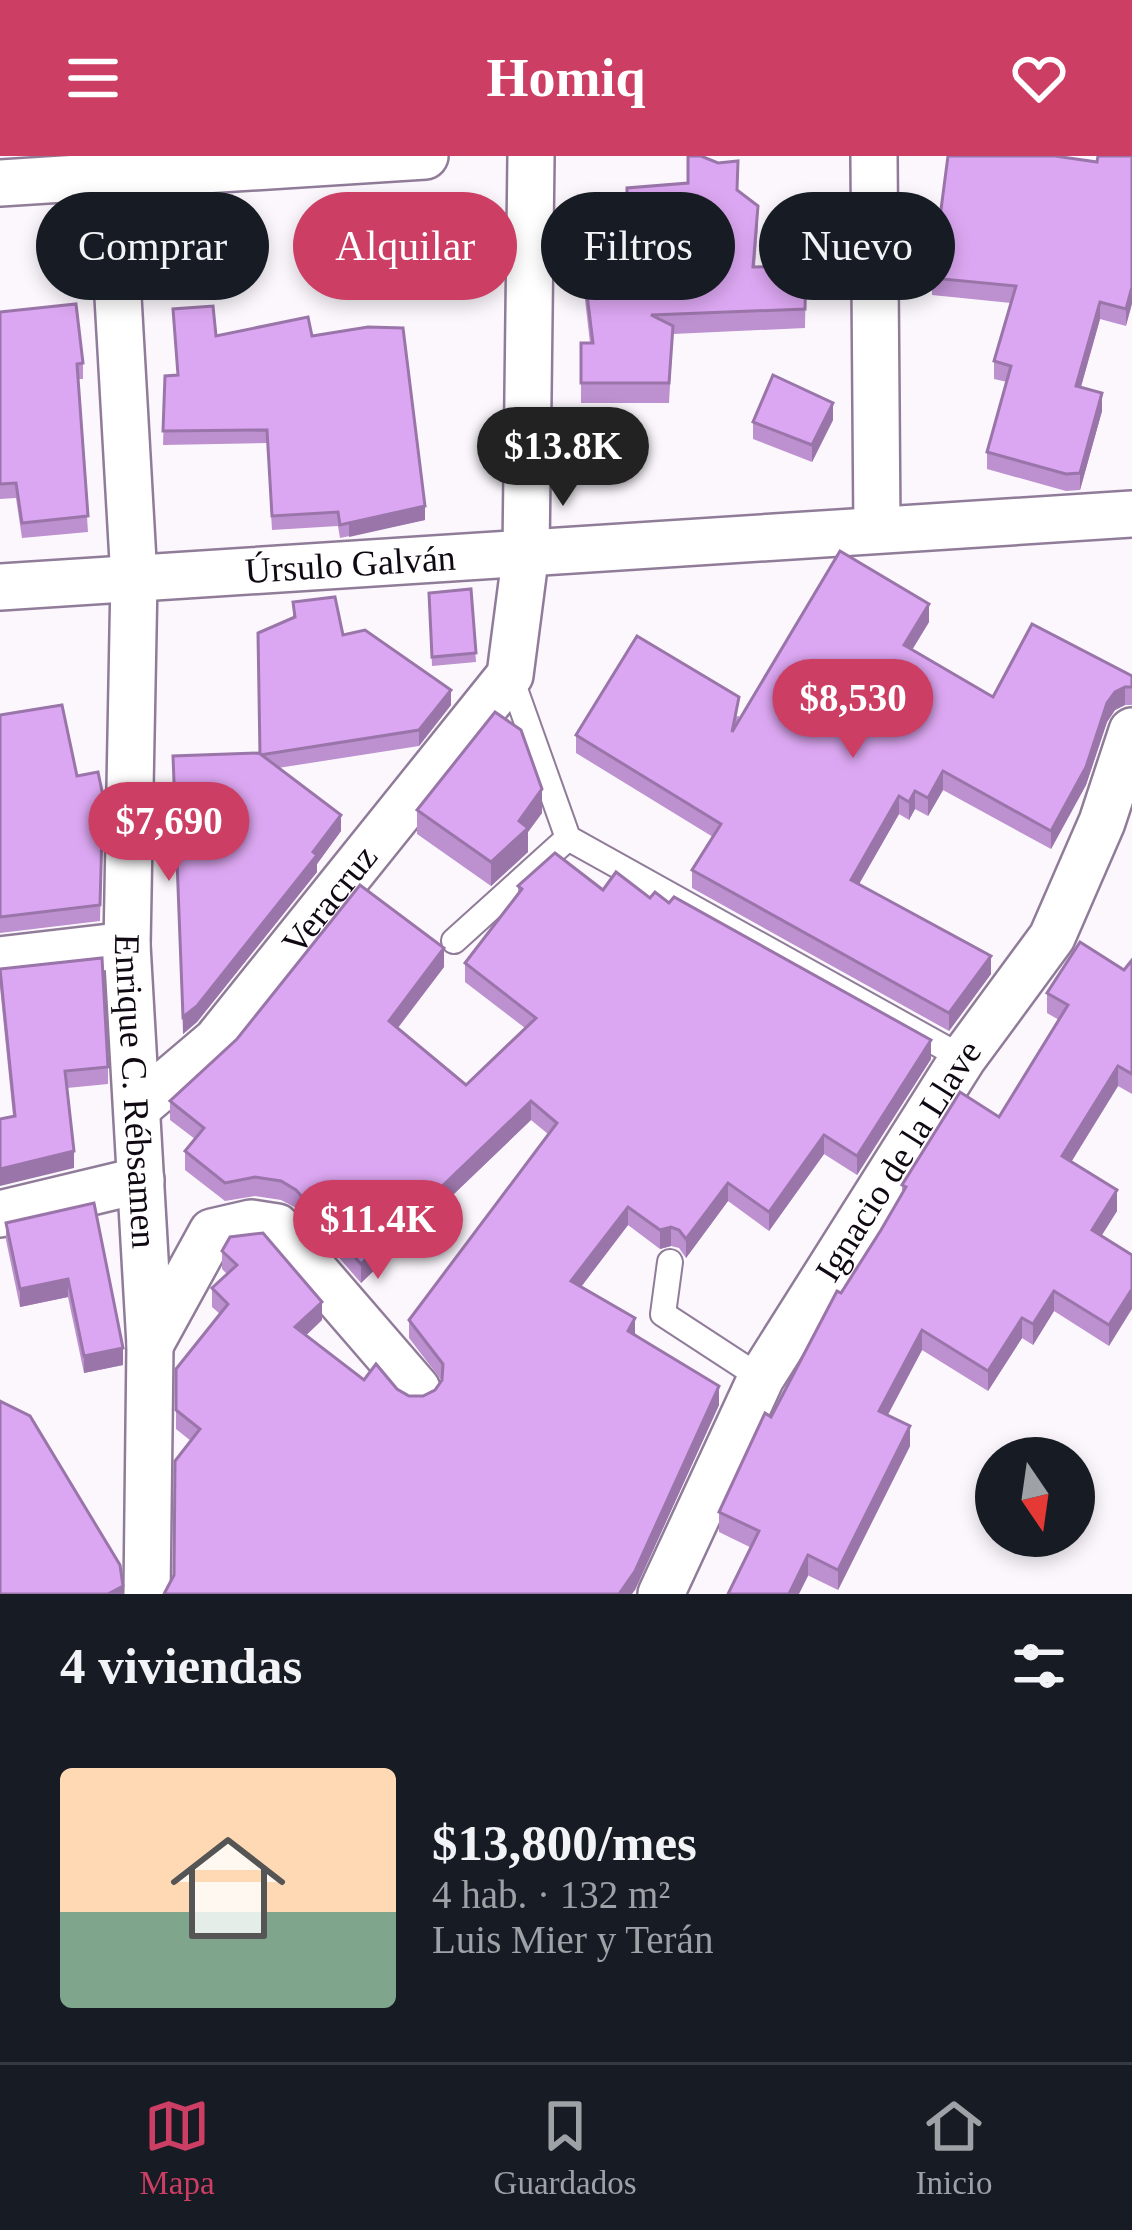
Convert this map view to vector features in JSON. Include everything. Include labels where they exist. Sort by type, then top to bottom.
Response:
[{"type":"street","points":[[0,183],[110,166],[425,156]]},
{"type":"street","points":[[510,675],[526,552],[531,156]]},
{"type":"street","points":[[874,156],[877,529]]},
{"type":"street","name":"Enrique C. Rébsamen","points":[[110,166],[134,579],[127,945],[150,1345],[147,1594]]},
{"type":"street","name":"Úrsulo Galván","points":[[0,587],[1132,514]]},
{"type":"street","name":"Veracruz","points":[[137,1108],[216,1041],[510,675]]},
{"type":"street","name":"Ignacio de la Llave","points":[[661,1594],[761,1378],[963,1058],[1052,937],[1102,822],[1132,731]]},
{"type":"street","points":[[0,960],[127,945]]},
{"type":"street","points":[[0,1214],[141,1180]]},
{"type":"street","points":[[150,1345],[212,1232],[251,1223],[277,1227],[417,1389]]},
{"type":"lane","points":[[510,675],[568,838],[963,1058]]},
{"type":"lane","points":[[454,941],[568,838]]},
{"type":"lane","points":[[670,1262],[663,1314],[761,1378]]},
{"type":"building","points":[[688,156],[718,163],[738,161],[737,190],[758,206],[753,267],[759,267],[759,300],[805,300],[805,309],[651,315],[673,326],[669,383],[581,383],[581,343],[593,343],[588,300],[735,300],[735,192],[627,192],[627,188],[688,183]]},
{"type":"building","points":[[948,156],[1055,156],[1097,162],[1098,156],[1132,156],[1132,287],[1126,309],[1100,302],[1076,386],[1102,393],[1080,473],[1066,474],[987,452],[1011,366],[994,361],[1016,286],[955,280],[955,192],[943,192]]},
{"type":"building","points":[[76,304],[83,363],[77,364],[88,516],[22,523],[16,483],[0,484],[0,312]]},
{"type":"building","points":[[213,306],[216,336],[308,317],[312,336],[368,327],[403,328],[425,506],[340,525],[338,512],[272,516],[267,430],[163,431],[165,376],[178,375],[173,309]]},
{"type":"building","points":[[773,375],[833,403],[812,445],[753,422]]},
{"type":"building","points":[[840,551],[929,604],[904,645],[993,697],[1032,624],[1132,676],[1132,687],[1115,692],[1107,703],[1086,767],[1051,831],[943,771],[928,798],[915,791],[909,802],[899,796],[851,880],[991,956],[949,1013],[692,870],[721,824],[576,735],[637,636],[739,697],[732,732]]},
{"type":"building","points":[[471,589],[476,653],[432,657],[429,593]]},
{"type":"building","points":[[335,597],[343,635],[365,630],[451,690],[419,730],[260,755],[258,633],[295,617],[293,602]]},
{"type":"building","points":[[62,705],[77,776],[98,772],[103,796],[100,905],[0,917],[0,715]]},
{"type":"building","points":[[495,712],[521,730],[542,789],[519,821],[528,828],[491,862],[417,810]]},
{"type":"building","points":[[259,753],[341,815],[313,852],[317,855],[197,1006],[183,1017],[173,756]]},
{"type":"building","points":[[555,853],[603,890],[616,872],[650,898],[655,892],[669,903],[674,897],[931,1040],[857,1156],[824,1135],[769,1212],[728,1183],[686,1239],[671,1227],[660,1230],[628,1207],[571,1281],[635,1318],[628,1331],[719,1386],[635,1571],[619,1594],[164,1594],[174,1575],[175,1461],[200,1429],[176,1410],[176,1369],[228,1304],[212,1288],[237,1265],[222,1251],[230,1237],[263,1233],[322,1302],[295,1327],[364,1380],[376,1364],[397,1389],[409,1396],[423,1396],[442,1380],[443,1364],[409,1320],[557,1123],[531,1101],[361,1264],[296,1190],[281,1181],[255,1177],[225,1183],[185,1151],[204,1128],[170,1101],[237,1039],[360,885],[444,948],[389,1021],[466,1085],[536,1018],[465,963],[522,889],[518,886]]},
{"type":"building","points":[[1080,942],[1124,970],[1132,960],[1132,1074],[1118,1066],[1062,1156],[1117,1190],[1092,1230],[1132,1255],[1132,1289],[1109,1325],[1054,1291],[1033,1324],[1022,1318],[988,1371],[922,1330],[879,1411],[910,1426],[838,1570],[808,1555],[789,1594],[728,1594],[759,1531],[719,1512],[765,1413],[771,1417],[837,1291],[841,1293],[881,1230],[906,1187],[902,1185],[960,1092],[999,1117],[1068,1005],[1047,993]]},
{"type":"building","points":[[102,958],[108,1067],[65,1071],[74,1151],[0,1169],[0,1119],[15,1116],[0,969]]},
{"type":"building","points":[[94,1203],[123,1348],[84,1356],[68,1279],[20,1289],[6,1223]]},
{"type":"building","points":[[0,1401],[30,1416],[120,1565],[123,1586],[108,1594],[0,1594]]}]
